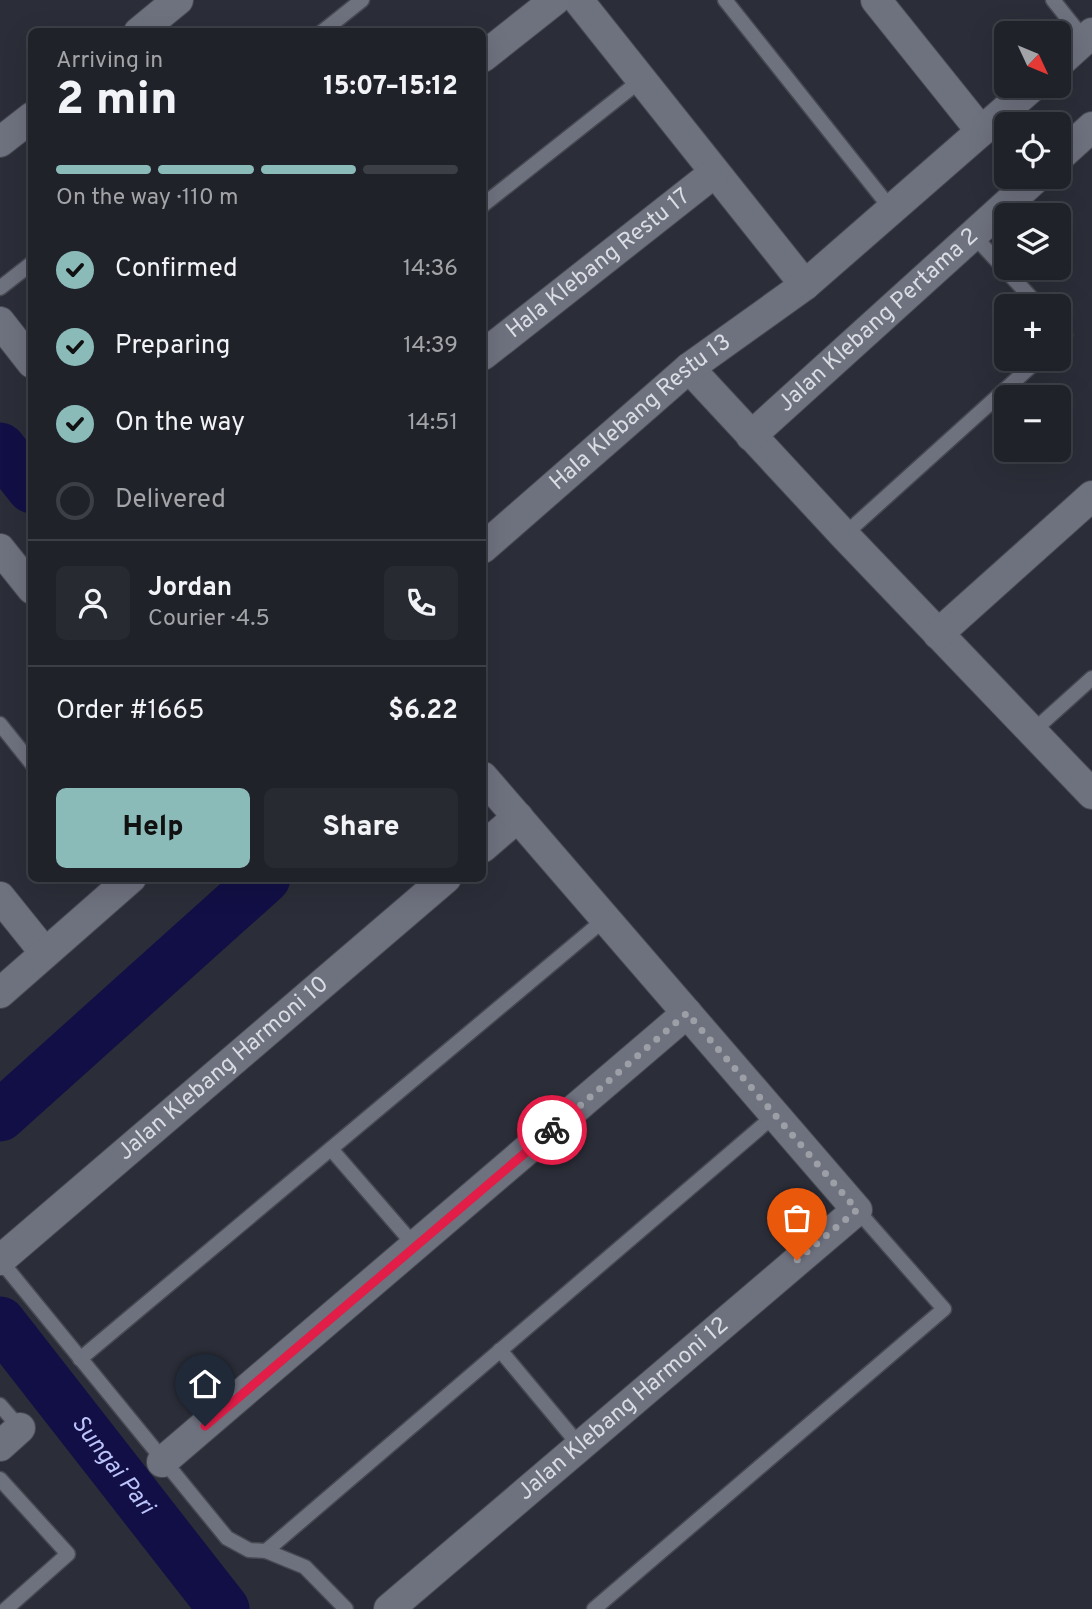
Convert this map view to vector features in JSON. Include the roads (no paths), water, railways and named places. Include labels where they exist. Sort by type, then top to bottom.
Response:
[{"type":"street","points":[[144,28],[178,0]]},
{"type":"street","points":[[486,55],[555,0]]},
{"type":"street","points":[[578,0],[805,285]]},
{"type":"street","points":[[876,0],[981,131]]},
{"type":"street","points":[[1071,52],[1088,37]]},
{"type":"street","name":"Hala Klebang Restu 13","points":[[486,545],[689,368],[805,285],[1019,98]]},
{"type":"street","points":[[0,142],[28,120]]},
{"type":"street","points":[[1071,146],[1092,127]]},
{"type":"street","name":"Hala Klebang Restu 17","points":[[486,353],[714,173]]},
{"type":"street","name":"Jalan Klebang Pertama 2","points":[[751,436],[1024,189]]},
{"type":"street","points":[[0,322],[28,358]]},
{"type":"street","points":[[689,368],[844,535],[1092,794]]},
{"type":"street","points":[[938,634],[1092,496]]},
{"type":"street","points":[[0,549],[28,585]]},
{"type":"street","points":[[486,780],[857,1210]]},
{"type":"street","points":[[486,844],[518,817]]},
{"type":"street","points":[[0,993],[124,882]]},
{"type":"street","name":"Jalan Klebang Harmoni 10","points":[[0,1260],[441,882]]},
{"type":"street","points":[[0,897],[45,953]]},
{"type":"street","points":[[162,1461],[687,1013]]},
{"type":"street","name":"Jalan Klebang Harmoni 12","points":[[389,1609],[857,1210]]},
{"type":"lane","points":[[327,28],[362,0]]},
{"type":"lane","points":[[724,0],[892,210]]},
{"type":"lane","points":[[1053,0],[1088,37]]},
{"type":"lane","points":[[486,203],[641,80]]},
{"type":"lane","points":[[973,235],[1028,294]]},
{"type":"lane","points":[[0,288],[28,265]]},
{"type":"lane","points":[[844,535],[1026,371]]},
{"type":"lane","points":[[1032,732],[1092,678]]},
{"type":"lane","points":[[0,724],[28,759]]},
{"type":"lane","points":[[80,1359],[605,919]]},
{"type":"lane","points":[[266,1551],[775,1115]]},
{"type":"lane","points":[[331,1149],[416,1247]]},
{"type":"lane","points":[[594,1609],[944,1309],[857,1210]]},
{"type":"lane","points":[[0,1260],[227,1538],[249,1550],[266,1551],[305,1567],[346,1609]]},
{"type":"lane","points":[[500,1350],[580,1446]]},
{"type":"lane","points":[[0,1405],[10,1437]]},
{"type":"lane","points":[[0,1479],[68,1554],[6,1609]]},
{"type":"waterway","points":[[0,448],[28,483]]},
{"type":"waterway","name":"Sungai Pari","points":[[0,1116],[261,882]]},
{"type":"waterway","name":"Sungai Pari","points":[[0,1322],[224,1609]]}]
